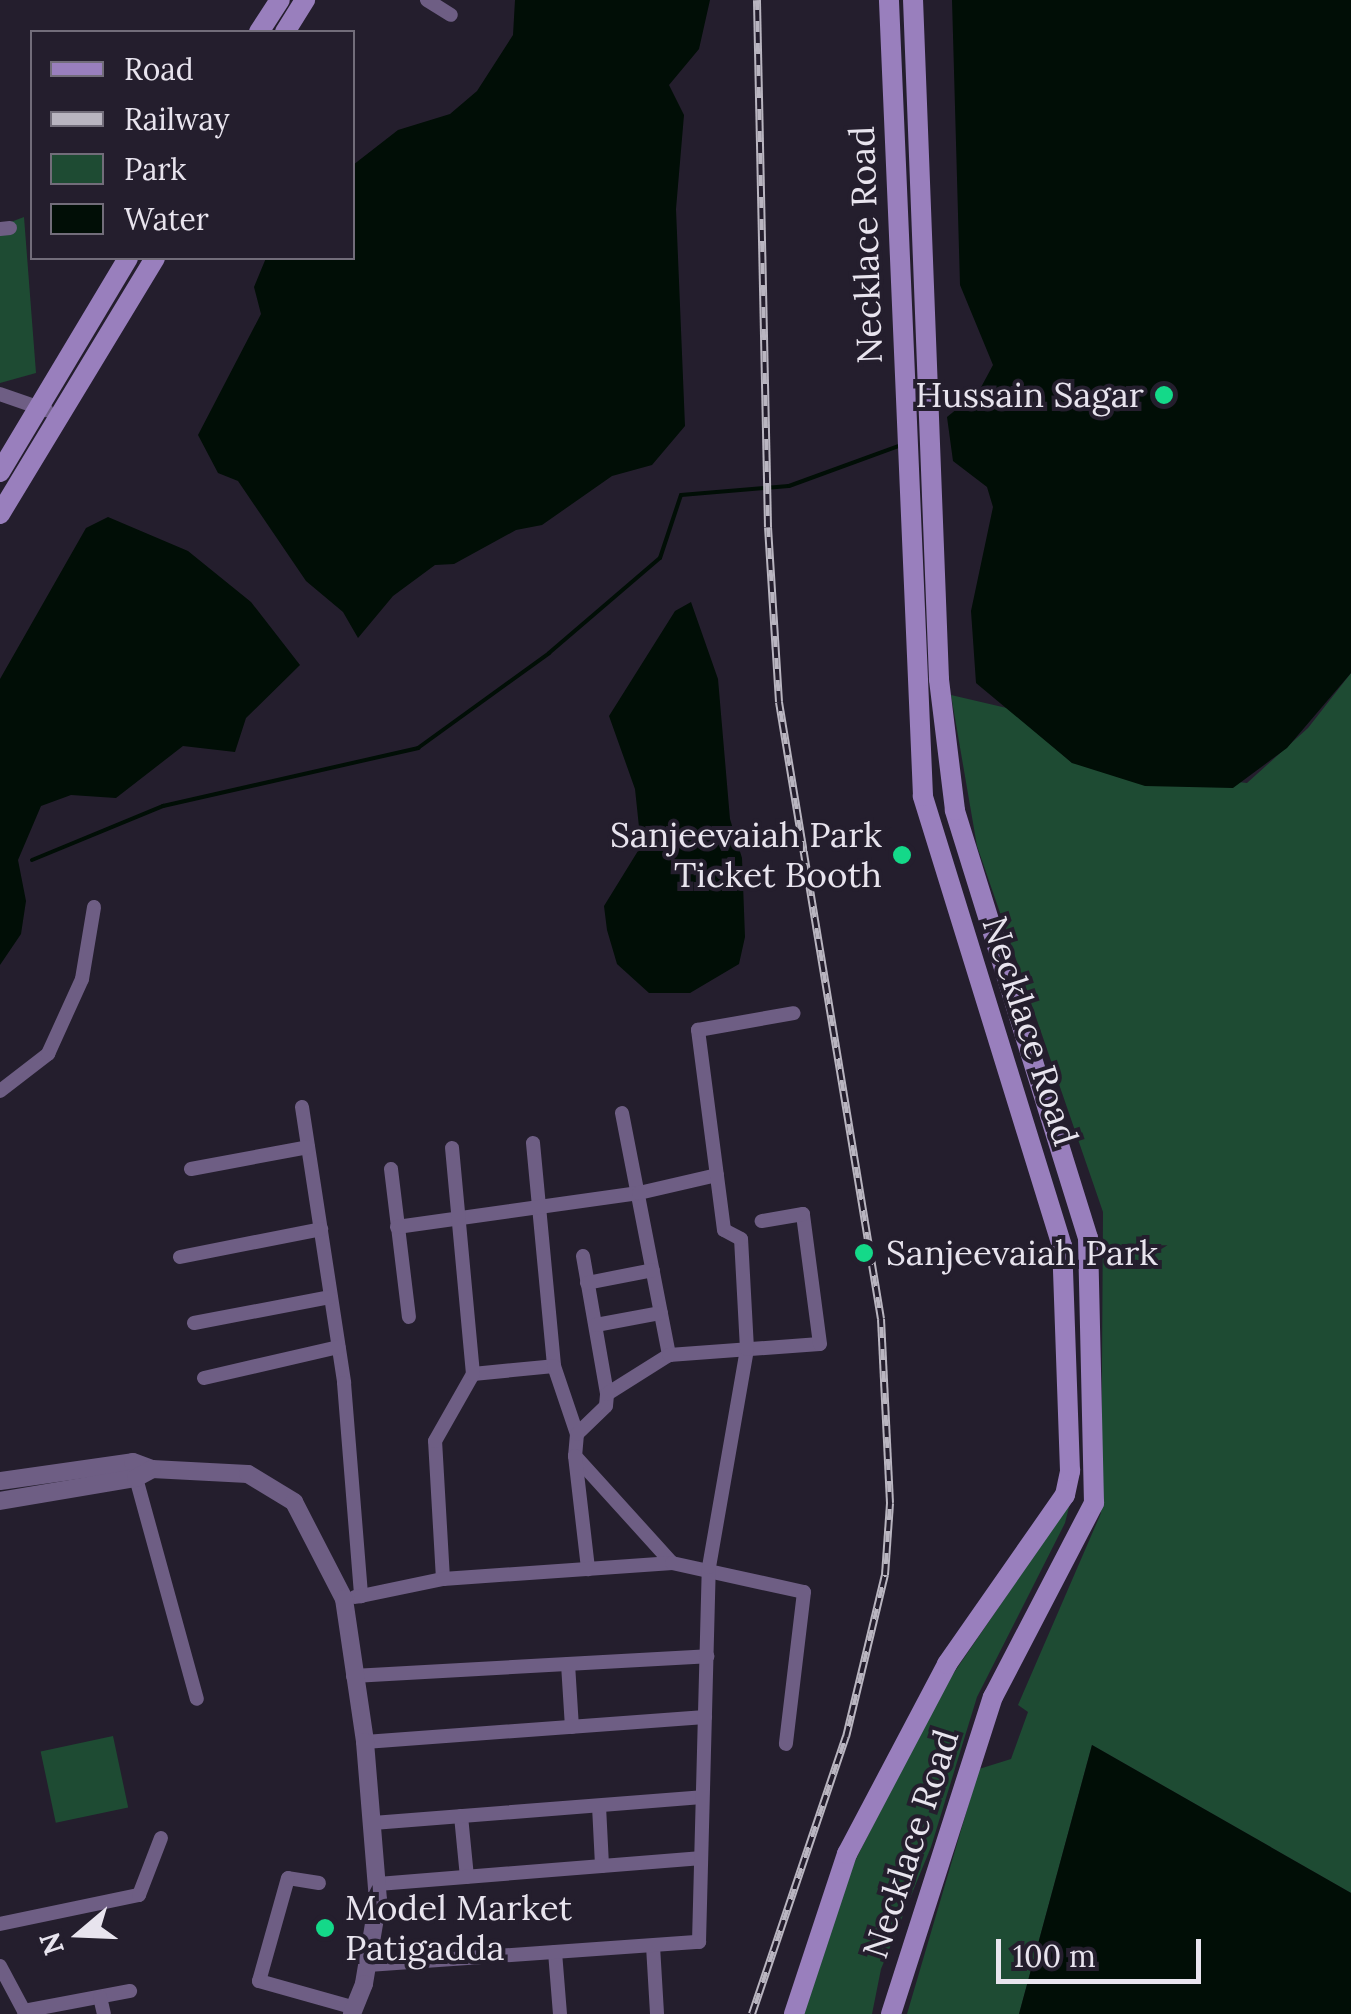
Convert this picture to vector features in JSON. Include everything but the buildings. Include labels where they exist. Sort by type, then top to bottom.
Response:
[{"type":"main road","points":[[260,30],[280,0]]},
{"type":"main road","points":[[285,30],[305,0]]},
{"type":"main road","name":"Necklace Road","points":[[794,2014],[847,1854],[915,1722],[947,1664],[1064,1495],[1070,1416],[1062,1246],[1014,1076],[927,813],[906,472],[889,0]]},
{"type":"main road","name":"Necklace Road","points":[[890,2014],[993,1697],[1094,1503],[1088,1238],[955,810],[939,679],[912,0]]},
{"type":"main road","points":[[0,514],[127,260]]},
{"type":"main road","points":[[0,472],[50,412],[154,260]]},
{"type":"main road","points":[[927,813],[955,810]]},
{"type":"main road","points":[[1062,1246],[1088,1238]]},
{"type":"main road","points":[[1064,1495],[1094,1503]]},
{"type":"street","points":[[427,0],[451,16]]},
{"type":"street","points":[[0,394],[50,412]]},
{"type":"street","points":[[0,1091],[48,1054],[82,979],[94,907]]},
{"type":"street","points":[[368,1965],[699,1942],[709,1567],[746,1349],[741,1239],[724,1230],[698,1030],[794,1013]]},
{"type":"street","points":[[302,1107],[338,1348],[353,1676],[366,1742],[378,1884],[368,1965],[353,2011],[259,1981],[288,1878],[319,1883]]},
{"type":"street","points":[[622,1114],[669,1355]]},
{"type":"street","points":[[533,1143],[554,1366],[578,1434],[576,1456],[588,1569]]},
{"type":"street","points":[[191,1169],[308,1147]]},
{"type":"street","points":[[444,1579],[435,1441],[474,1374],[452,1148]]},
{"type":"street","points":[[390,1170],[408,1317]]},
{"type":"street","points":[[396,1227],[639,1193],[717,1174]]},
{"type":"street","points":[[608,1394],[669,1355],[820,1344],[802,1214],[762,1221]]},
{"type":"street","points":[[180,1257],[321,1230]]},
{"type":"street","points":[[578,1434],[606,1406],[608,1394],[584,1256]]},
{"type":"street","points":[[587,1283],[653,1270]]},
{"type":"street","points":[[194,1323],[330,1296]]},
{"type":"street","points":[[596,1325],[662,1314]]},
{"type":"street","points":[[204,1378],[338,1348]]},
{"type":"street","points":[[474,1374],[554,1366]]},
{"type":"street","points":[[576,1456],[672,1563]]},
{"type":"street","points":[[0,1481],[134,1462],[144,1474],[197,1699]]},
{"type":"street","points":[[0,1501],[144,1474],[225,1469],[283,1491],[352,1598]]},
{"type":"street","points":[[352,1598],[444,1579],[672,1563],[709,1567],[804,1592],[786,1744]]},
{"type":"street","points":[[353,1676],[707,1656]]},
{"type":"street","points":[[568,1664],[572,1726]]},
{"type":"street","points":[[366,1742],[705,1717]]},
{"type":"street","points":[[373,1823],[702,1797]]},
{"type":"street","points":[[599,1806],[602,1866]]},
{"type":"street","points":[[461,1816],[467,1877]]},
{"type":"street","points":[[0,1924],[139,1895],[161,1838]]},
{"type":"street","points":[[378,1884],[699,1858]]},
{"type":"street","points":[[654,1946],[657,2014]]},
{"type":"street","points":[[556,1952],[560,2014]]},
{"type":"street","points":[[0,1966],[24,2011],[130,1991]]},
{"type":"street","points":[[100,1997],[104,2014]]},
{"type":"green space","points":[[24,217],[36,373],[0,383],[0,226]]},
{"type":"green space","name":"Sanjeevaiah Park","points":[[1351,673],[1351,1893],[1092,1745],[1019,2014],[907,2014],[979,1769],[1011,1759],[1028,1712],[1018,1705],[1101,1513],[1103,1212],[977,846],[951,695],[1011,709],[1072,763],[1247,783],[1308,728]]},
{"type":"green space","points":[[1070,1503],[1065,1523],[977,1697],[931,1847],[881,1969],[872,2014],[799,2014],[841,1889],[938,1696]]},
{"type":"green space","points":[[113,1736],[128,1807],[56,1823],[41,1751]]},
{"type":"water","points":[[515,0],[710,0],[699,49],[669,85],[684,115],[676,209],[685,426],[652,465],[612,476],[542,525],[516,530],[454,564],[435,565],[393,596],[358,638],[343,612],[306,581],[238,481],[218,473],[198,435],[261,314],[254,287],[265,260],[355,260],[355,163],[398,130],[450,114],[477,91],[513,35]]},
{"type":"water","name":"Hussain Sagar","points":[[952,0],[1351,0],[1351,673],[1287,748],[1233,788],[1145,786],[1072,763],[976,683],[971,611],[993,507],[987,487],[953,461],[947,417],[979,391],[993,365],[960,285]]},
{"type":"water","points":[[108,517],[188,551],[251,602],[300,665],[246,718],[235,752],[183,746],[116,798],[71,795],[41,806],[18,860],[26,901],[21,934],[0,965],[0,679],[86,528]]},
{"type":"water","points":[[691,602],[718,679],[730,819],[742,858],[745,937],[739,964],[690,993],[649,993],[617,964],[607,930],[604,906],[641,846],[635,789],[609,716],[675,611]]},
{"type":"water","points":[[1092,1745],[1351,1893],[1351,2014],[1019,2014]]},
{"type":"waterway","points":[[32,860],[163,806],[418,748],[549,653],[660,558],[681,495],[789,486],[899,446]]},
{"type":"railway","points":[[752,2014],[846,1737],[885,1575],[890,1503],[881,1319],[779,702],[768,527],[757,0]]},
{"type":"place","name":"Hussain Sagar","points":[[1164,395]]},
{"type":"place","name":"Sanjeevaiah Park Ticket Booth","points":[[902,855]]},
{"type":"place","name":"Sanjeevaiah Park","points":[[864,1253]]},
{"type":"place","name":"Model Market Patigadda","points":[[325,1928]]}]
